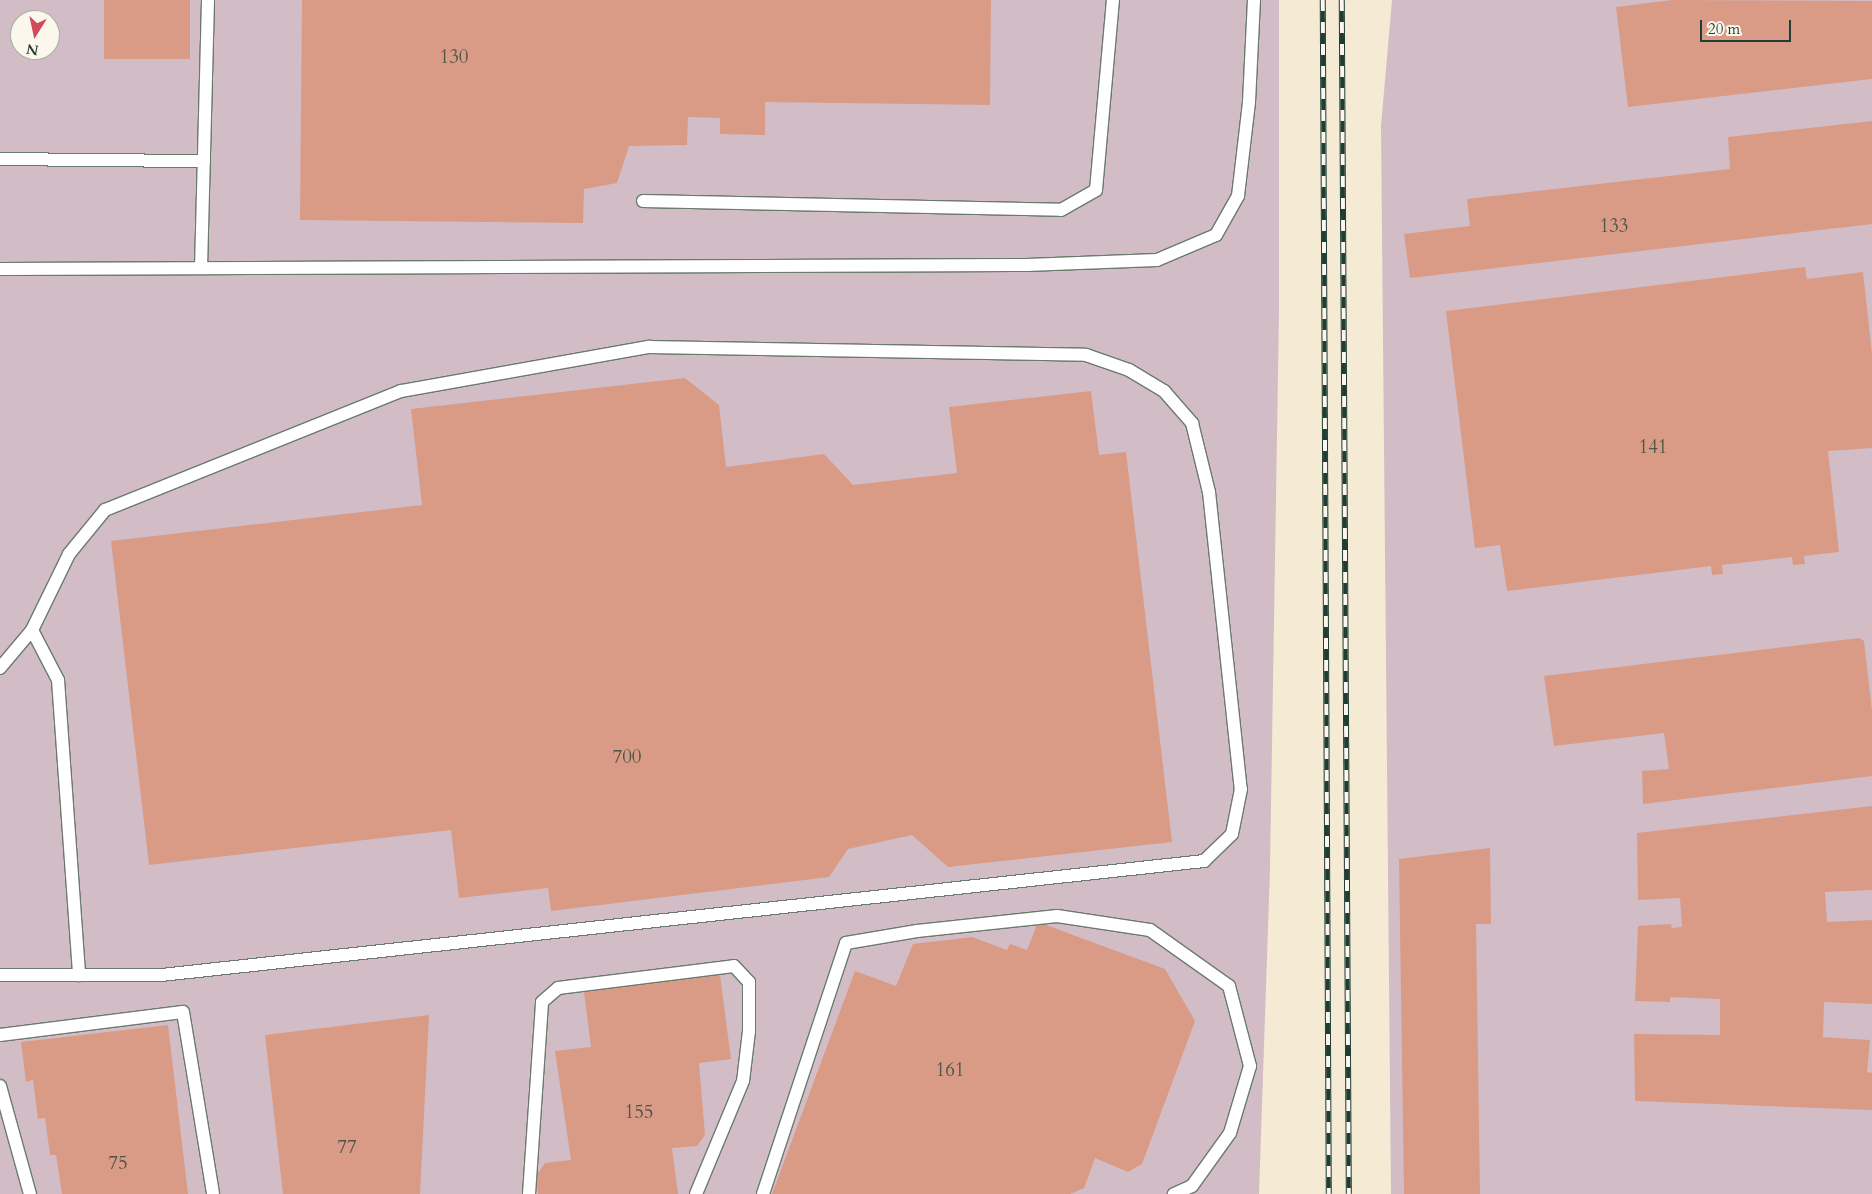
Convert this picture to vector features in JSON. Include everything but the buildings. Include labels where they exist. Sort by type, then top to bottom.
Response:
[{"type":"lane","points":[[201,268],[208,0]]},
{"type":"lane","points":[[643,202],[1061,210],[1096,190],[1113,0]]},
{"type":"lane","points":[[0,269],[1027,265],[1157,260],[1216,235],[1238,196],[1249,102],[1254,0]]},
{"type":"lane","points":[[0,159],[204,161]]},
{"type":"lane","points":[[0,668],[32,630],[69,554],[105,510],[401,390],[648,347],[1086,355],[1129,370],[1164,391],[1192,423],[1208,492],[1241,789],[1232,834],[1204,861],[172,974],[0,975]]},
{"type":"lane","points":[[32,630],[58,680],[79,975]]},
{"type":"lane","points":[[763,1194],[846,943],[936,928],[1057,916],[1150,930],[1229,986],[1250,1066],[1230,1133],[1192,1186],[1174,1194]]},
{"type":"lane","points":[[529,1194],[542,1002],[558,988],[734,966],[748,982],[749,1031],[743,1081],[696,1194]]},
{"type":"lane","points":[[0,1035],[183,1012],[214,1194]]},
{"type":"lane","points":[[0,1086],[30,1194]]},
{"type":"shaded area","points":[[0,0],[1279,0],[1279,313],[1270,869],[1259,1194],[0,1194]]},
{"type":"shaded area","points":[[1392,0],[1872,0],[1872,1194],[1391,1194],[1381,126]]},
{"type":"railway","points":[[1323,0],[1329,1194]]},
{"type":"railway","points":[[1342,0],[1349,1194]]}]
